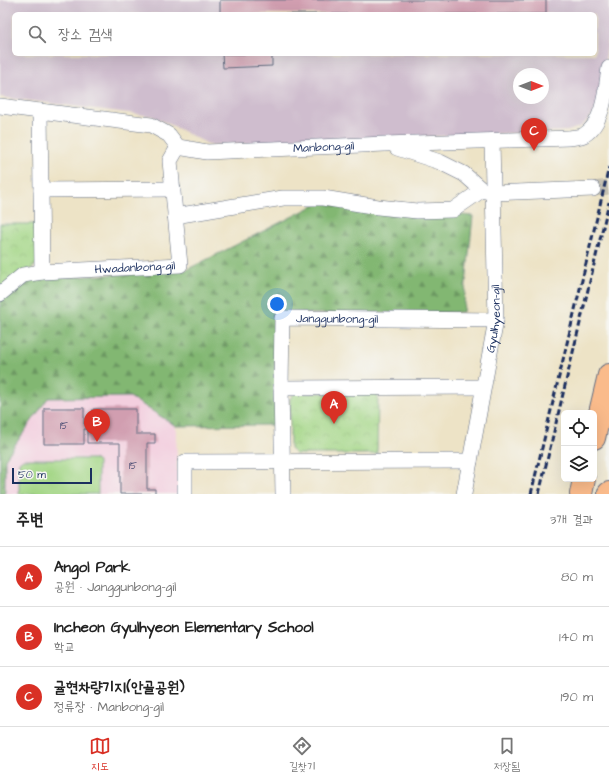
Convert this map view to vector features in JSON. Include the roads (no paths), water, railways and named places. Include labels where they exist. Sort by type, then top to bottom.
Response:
[{"type":"highway","points":[[597,425],[609,375]]},
{"type":"highway","points":[[581,494],[583,482]]},
{"type":"street","name":"Manbong-gil","points":[[178,148],[207,152],[569,138],[584,135],[593,126],[601,112],[609,68]]},
{"type":"street","points":[[0,106],[37,108],[151,124],[169,135],[178,148]]},
{"type":"street","points":[[37,108],[41,190],[42,272]]},
{"type":"street","name":"Gyulhyeon-gil","points":[[464,494],[496,320],[487,192],[492,141]]},
{"type":"street","points":[[385,144],[440,162],[464,174],[487,192]]},
{"type":"street","name":"Hwadanbong-gil","points":[[0,294],[23,275],[42,272],[180,265],[170,161],[178,148]]},
{"type":"street","points":[[41,190],[173,189]]},
{"type":"street","points":[[175,216],[283,198],[323,198],[378,207],[417,210],[453,210],[487,192],[593,189]]},
{"type":"street","name":"Janggunbong-gil","points":[[284,494],[281,388],[282,318],[496,320]]},
{"type":"street","points":[[281,388],[483,387]]},
{"type":"street","points":[[185,494],[185,462],[470,461]]},
{"type":"tunnel","points":[[593,189],[609,187]]},
{"type":"railway","points":[[531,494],[609,167]]},
{"type":"railway","points":[[539,494],[609,202]]},
{"type":"place","name":"귤현차량기지(안골공원)","points":[[534,151]]},
{"type":"place","name":"Angol Park","points":[[334,424]]},
{"type":"place","name":"Incheon Gyulhyeon Elementary School","points":[[97,442]]}]
